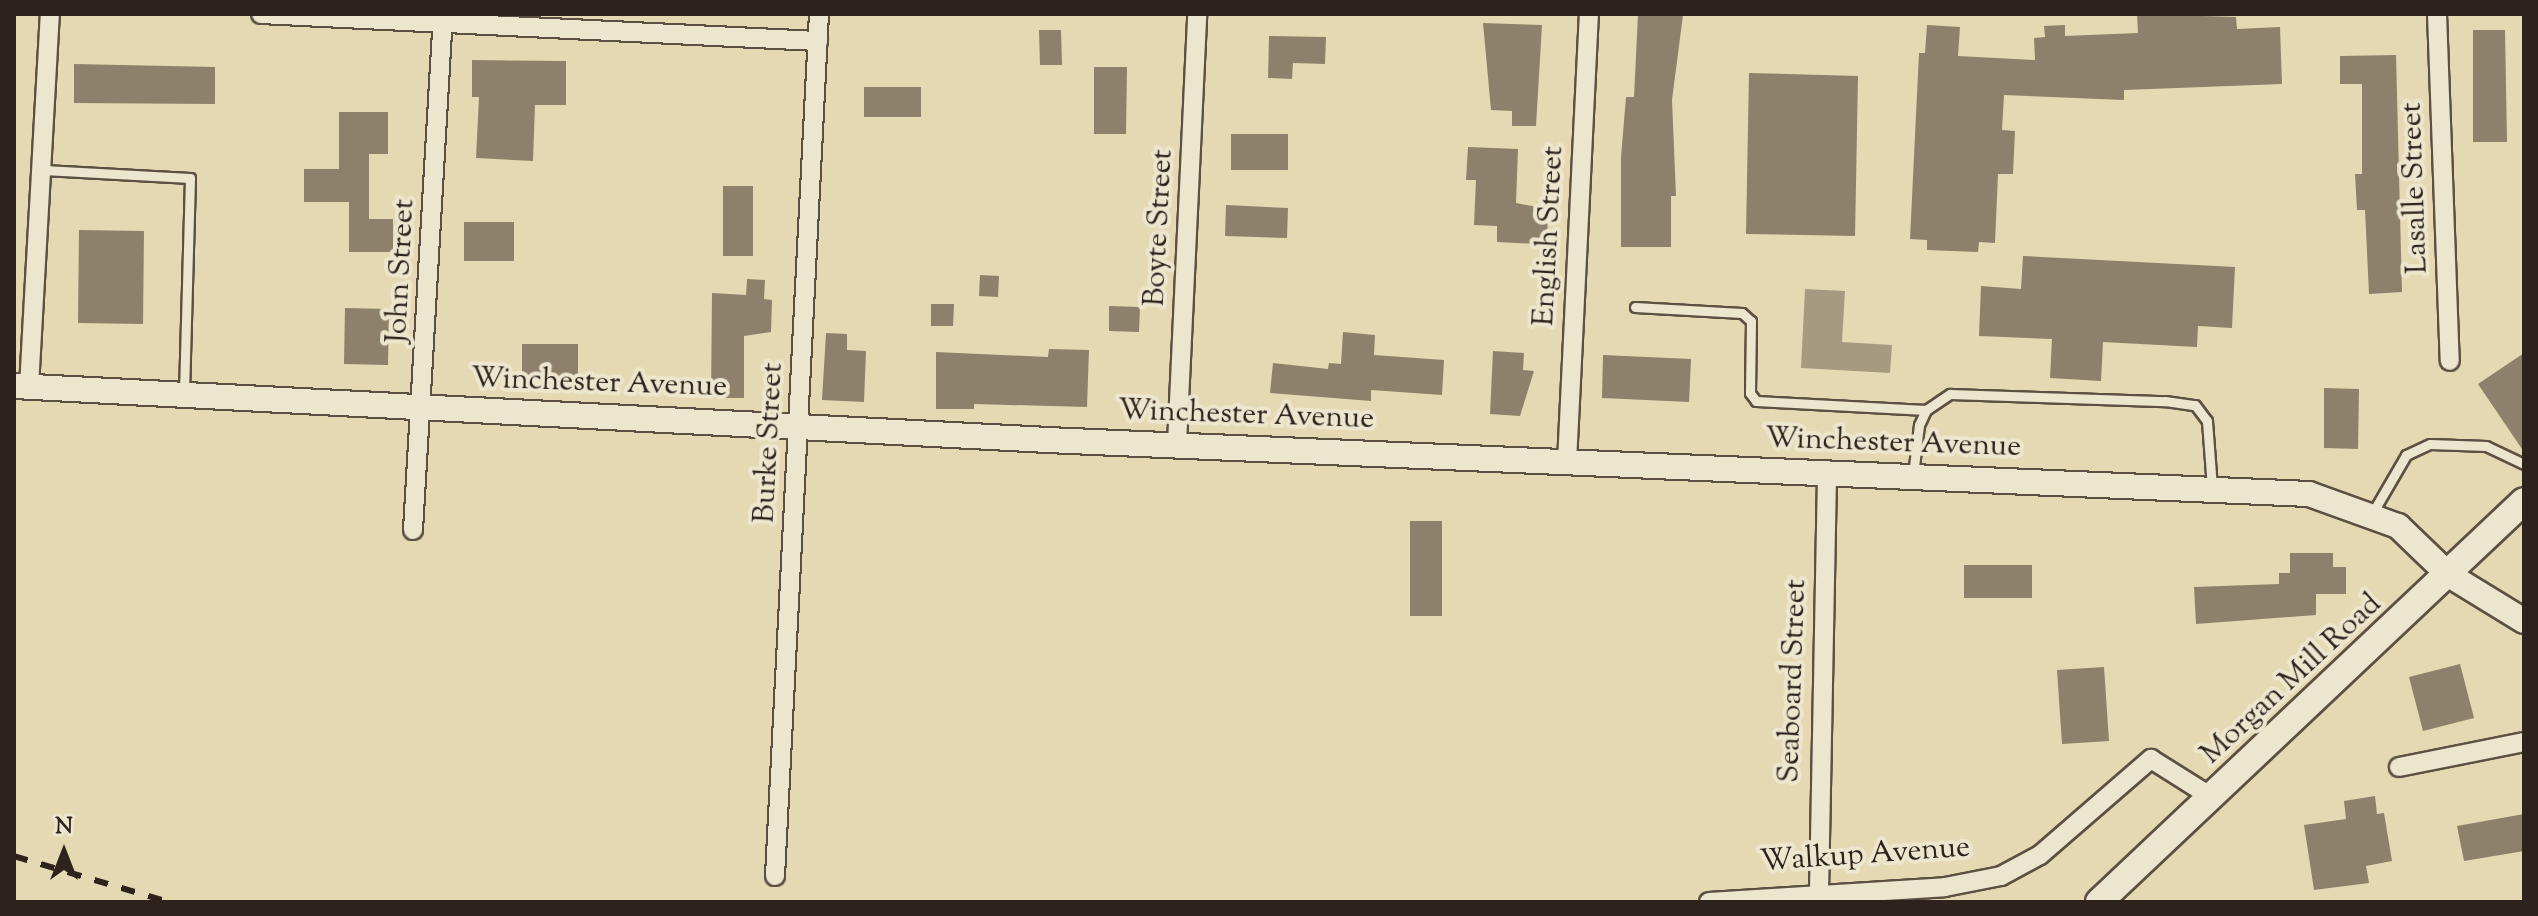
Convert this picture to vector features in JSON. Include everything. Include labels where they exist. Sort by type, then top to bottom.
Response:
[{"type":"main road","name":"Morgan Mill Road","points":[[2099,902],[2213,798],[2524,501]]},
{"type":"street","points":[[22,386],[44,170],[50,14]]},
{"type":"street","points":[[261,14],[623,22],[818,41]]},
{"type":"street","name":"Burke Street","points":[[775,876],[819,14]]},
{"type":"street","name":"Boyte Street","points":[[1177,444],[1197,14]]},
{"type":"street","name":"English Street","points":[[1567,462],[1589,14]]},
{"type":"street","name":"Lasalle Street","points":[[2437,14],[2450,361]]},
{"type":"street","name":"John Street","points":[[413,530],[423,409],[443,19]]},
{"type":"street","name":"Winchester Avenue","points":[[22,386],[423,409],[2309,494],[2373,512],[2419,541],[2449,575]]},
{"type":"street","name":"Seaboard Street","points":[[1819,892],[1827,473]]},
{"type":"street","points":[[2449,575],[2524,621]]},
{"type":"street","points":[[2399,767],[2524,742]]},
{"type":"street","name":"Walkup Avenue","points":[[1709,902],[1819,892],[1945,887],[2001,876],[2040,855],[2151,759],[2213,798]]},
{"type":"lane","points":[[44,170],[190,178],[184,396]]},
{"type":"lane","points":[[1635,307],[1742,313],[1751,321],[1750,393],[1756,401],[1926,410],[1950,394],[2195,405],[2207,421],[2212,491]]},
{"type":"lane","points":[[1913,477],[1926,410]]},
{"type":"lane","points":[[2373,512],[2406,455],[2430,444],[2486,446],[2524,464]]},
{"type":"shaded area","points":[[1805,289],[1845,291],[1842,342],[1892,345],[1890,373],[1801,368]]},
{"type":"building","points":[[1638,14],[1683,15],[1672,100],[1676,196],[1671,196],[1671,247],[1621,247],[1621,157],[1626,97],[1634,97]]},
{"type":"building","points":[[2137,14],[2236,17],[2237,29],[2280,27],[2282,84],[2124,90],[2124,100],[2004,95],[2002,130],[2015,131],[2013,174],[1998,174],[1995,243],[1979,242],[1978,252],[1927,250],[1927,240],[1910,239],[1919,53],[1925,53],[1927,25],[1960,27],[1958,56],[2035,60],[2034,38],[2045,37],[2044,26],[2065,25],[2065,36],[2138,33]]},
{"type":"building","points":[[1483,23],[1542,25],[1536,126],[1512,126],[1512,111],[1491,110]]},
{"type":"building","points":[[1039,30],[1061,30],[1062,65],[1040,65]]},
{"type":"building","points":[[2473,30],[2505,30],[2507,142],[2473,142]]},
{"type":"building","points":[[1269,36],[1326,37],[1325,64],[1293,63],[1292,79],[1268,78]]},
{"type":"building","points":[[2396,55],[2402,292],[2369,294],[2365,210],[2357,210],[2355,174],[2362,174],[2362,84],[2340,84],[2340,56]]},
{"type":"building","points":[[472,60],[566,61],[566,105],[535,105],[533,161],[476,158],[479,97],[472,97]]},
{"type":"building","points":[[74,64],[215,67],[215,104],[74,103]]},
{"type":"building","points":[[1094,67],[1127,67],[1126,134],[1094,134]]},
{"type":"building","points":[[1749,73],[1858,76],[1855,236],[1746,234]]},
{"type":"building","points":[[864,87],[921,87],[921,117],[864,117]]},
{"type":"building","points":[[339,112],[388,112],[388,154],[369,154],[369,219],[393,219],[393,252],[349,252],[349,202],[304,202],[304,169],[339,169]]},
{"type":"building","points":[[1231,134],[1288,134],[1288,170],[1231,170]]},
{"type":"building","points":[[1468,147],[1518,149],[1516,203],[1548,209],[1547,238],[1538,238],[1538,244],[1497,242],[1497,226],[1474,225],[1476,180],[1466,180]]},
{"type":"building","points":[[723,186],[753,186],[753,256],[723,256]]},
{"type":"building","points":[[1226,205],[1288,208],[1287,238],[1225,236]]},
{"type":"building","points":[[464,222],[514,222],[514,261],[464,261]]},
{"type":"building","points":[[79,230],[144,231],[143,324],[78,323]]},
{"type":"building","points":[[2023,256],[2235,267],[2232,328],[2198,326],[2197,347],[2103,342],[2101,381],[2050,378],[2052,339],[1979,336],[1981,286],[2021,289]]},
{"type":"building","points":[[980,275],[999,276],[998,297],[979,296]]},
{"type":"building","points":[[747,279],[765,280],[764,299],[772,300],[771,332],[744,336],[744,398],[711,398],[712,293],[746,295]]},
{"type":"building","points":[[931,304],[954,304],[953,326],[931,326]]},
{"type":"building","points":[[1109,306],[1140,307],[1139,332],[1109,331]]},
{"type":"building","points":[[345,308],[389,309],[388,365],[344,364]]},
{"type":"building","points":[[1343,332],[1375,335],[1374,355],[1444,360],[1442,395],[1371,390],[1371,401],[1270,393],[1273,363],[1328,369],[1329,363],[1341,364]]},
{"type":"building","points":[[826,333],[847,334],[847,350],[866,351],[864,402],[822,400]]},
{"type":"building","points":[[522,344],[578,344],[578,378],[522,378]]},
{"type":"building","points":[[1049,349],[1089,350],[1087,407],[974,404],[974,409],[936,409],[936,352],[1048,357]]},
{"type":"building","points":[[1493,351],[1524,353],[1523,370],[1534,371],[1520,416],[1490,414]]},
{"type":"building","points":[[2524,353],[2524,452],[2478,384]]},
{"type":"building","points":[[1603,355],[1691,359],[1689,402],[1602,398]]},
{"type":"building","points":[[2324,388],[2359,389],[2358,449],[2324,448]]},
{"type":"building","points":[[1410,521],[1442,521],[1442,616],[1410,616]]},
{"type":"building","points":[[2290,553],[2333,553],[2333,567],[2346,567],[2346,594],[2316,594],[2316,615],[2196,624],[2194,587],[2279,584],[2279,573],[2290,573]]},
{"type":"building","points":[[1964,565],[2032,565],[2032,598],[1964,598]]},
{"type":"building","points":[[2460,664],[2474,718],[2423,731],[2409,677]]},
{"type":"building","points":[[2104,667],[2109,741],[2062,744],[2057,670]]},
{"type":"building","points":[[2375,796],[2377,814],[2384,813],[2392,861],[2366,866],[2369,883],[2314,890],[2304,825],[2346,819],[2344,801]]},
{"type":"building","points":[[2524,814],[2524,851],[2464,861],[2457,826]]},
{"type":"railway","points":[[14,856],[168,902]]}]
